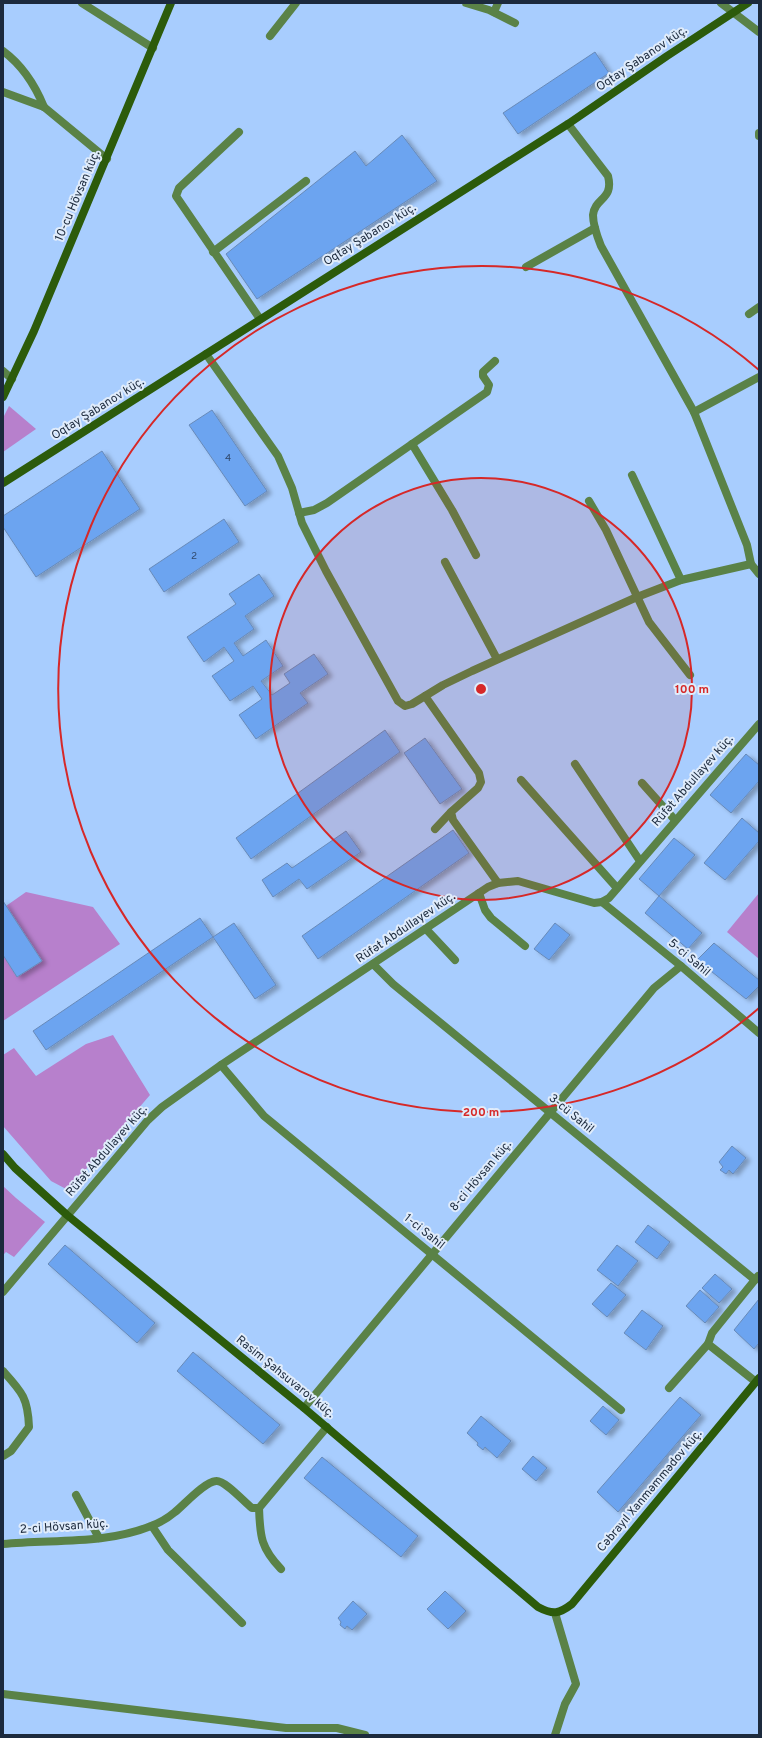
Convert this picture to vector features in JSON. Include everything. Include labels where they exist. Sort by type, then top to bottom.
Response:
[{"type":"street","points":[[82,3],[153,48]]},
{"type":"street","name":"10-cu Hövsan küç.","points":[[3,397],[107,159],[171,3]]},
{"type":"street","points":[[270,36],[296,3]]},
{"type":"street","points":[[466,3],[494,12],[515,23]]},
{"type":"street","points":[[494,12],[498,3]]},
{"type":"street","points":[[721,3],[759,32]]},
{"type":"street","name":"Oqtay Şabanov küç.","points":[[3,482],[568,124],[667,56],[748,3]]},
{"type":"street","points":[[3,51],[25,72],[35,87],[44,107]]},
{"type":"street","points":[[3,92],[44,107],[107,159]]},
{"type":"street","points":[[568,124],[608,176],[610,186],[609,191],[594,209],[593,215],[600,246],[694,412],[747,545],[751,564],[759,574]]},
{"type":"street","points":[[239,132],[179,188],[176,196],[260,319]]},
{"type":"street","points":[[213,252],[306,181]]},
{"type":"street","points":[[526,267],[595,228]]},
{"type":"street","points":[[749,314],[759,307]]},
{"type":"street","points":[[206,354],[278,456],[286,472],[302,523],[398,701],[405,706],[412,704],[443,685],[497,659],[637,598],[681,580],[751,564]]},
{"type":"street","points":[[299,513],[314,510],[328,503],[487,392],[489,386],[483,376],[483,372],[495,362]]},
{"type":"street","points":[[3,370],[12,379]]},
{"type":"street","points":[[694,412],[759,377]]},
{"type":"street","points":[[412,444],[476,555]]},
{"type":"street","points":[[632,475],[681,580]]},
{"type":"street","points":[[589,501],[606,530],[649,622],[690,675]]},
{"type":"street","points":[[445,562],[497,659]]},
{"type":"street","points":[[425,696],[479,773],[481,782],[478,788],[451,812],[435,829]]},
{"type":"street","name":"Rüfət Abdullayev küç.","points":[[3,1292],[148,1120],[162,1107],[479,893],[498,883],[518,881],[594,903],[602,902],[609,898],[759,724]]},
{"type":"street","points":[[575,764],[640,861]]},
{"type":"street","points":[[521,780],[617,888]]},
{"type":"street","points":[[642,783],[675,820]]},
{"type":"street","points":[[451,812],[453,820],[498,883]]},
{"type":"street","points":[[479,893],[485,910],[491,918],[525,946]]},
{"type":"street","name":"5-ci Sahil","points":[[602,902],[681,966],[759,1033]]},
{"type":"street","points":[[426,929],[455,960]]},
{"type":"street","name":"3-cü Sahil","points":[[373,964],[393,984],[757,1278]]},
{"type":"street","name":"8-ci Hövsan küç.","points":[[304,1408],[654,988],[681,966]]},
{"type":"street","name":"1-ci Sahil","points":[[221,1066],[264,1116],[621,1410]]},
{"type":"street","name":"Rasim Şahsuvarov küç.","points":[[3,1154],[15,1168],[67,1216],[327,1427],[538,1606],[547,1612],[555,1613]]},
{"type":"street","points":[[669,1388],[708,1344],[712,1333],[757,1278]]},
{"type":"street","points":[[708,1344],[757,1380]]},
{"type":"street","points":[[3,1371],[19,1390],[26,1402],[29,1427],[11,1451],[3,1456]]},
{"type":"street","name":"Cəbrayıl Xanməmmədov küç.","points":[[555,1613],[563,1611],[572,1604],[757,1380]]},
{"type":"street","points":[[281,1569],[266,1551],[259,1529],[259,1508],[327,1427]]},
{"type":"street","name":"2-ci Hövsan küç.","points":[[3,1544],[99,1538],[134,1532],[152,1526],[173,1514],[207,1484],[216,1481],[223,1483],[252,1508],[259,1508]]},
{"type":"street","points":[[76,1495],[99,1538]]},
{"type":"street","points":[[152,1526],[168,1550],[242,1624]]},
{"type":"street","points":[[555,1613],[576,1684],[565,1704],[555,1735]]},
{"type":"street","points":[[3,1694],[286,1728],[337,1728],[365,1735]]},
{"type":"shaded area","points":[[9,406],[36,429],[3,452],[3,418]]},
{"type":"shaded area","points":[[26,892],[93,907],[120,944],[3,1021],[3,955],[17,977],[42,961],[6,906]]},
{"type":"shaded area","points":[[759,893],[759,959],[727,932]]},
{"type":"shaded area","points":[[113,1035],[150,1095],[68,1190],[51,1181],[3,1126],[3,1055],[14,1048],[36,1076],[86,1044]]},
{"type":"shaded area","points":[[3,1186],[45,1222],[14,1257],[6,1252],[3,1255]]},
{"type":"building","points":[[595,52],[609,73],[518,134],[503,113]]},
{"type":"building","points":[[402,135],[437,181],[257,299],[226,254],[355,151],[366,166]]},
{"type":"building","points":[[212,410],[267,491],[245,506],[189,425]]},
{"type":"building","points":[[102,451],[140,509],[36,577],[3,527],[3,516]]},
{"type":"building","points":[[224,519],[239,542],[164,592],[149,569]]},
{"type":"building","points":[[259,574],[274,596],[245,616],[254,629],[234,643],[243,656],[266,640],[283,666],[261,681],[272,695],[290,683],[284,674],[314,654],[328,674],[300,693],[308,703],[256,739],[239,715],[262,699],[253,686],[230,701],[212,676],[234,661],[224,647],[204,662],[187,637],[236,604],[229,594]]},
{"type":"building","points":[[385,730],[400,752],[251,859],[236,838]]},
{"type":"building","points":[[425,738],[462,789],[440,804],[404,753]]},
{"type":"building","points":[[746,754],[759,765],[759,781],[731,813],[710,795]]},
{"type":"building","points":[[742,818],[759,833],[759,841],[725,880],[704,863]]},
{"type":"building","points":[[453,830],[469,853],[318,959],[302,936]]},
{"type":"building","points":[[346,831],[361,852],[307,889],[299,879],[273,897],[262,880],[287,863],[292,868]]},
{"type":"building","points":[[674,838],[695,855],[659,896],[639,879]]},
{"type":"building","points":[[659,896],[702,933],[688,949],[645,913]]},
{"type":"building","points":[[3,901],[42,961],[17,977],[3,955]]},
{"type":"building","points":[[200,918],[213,937],[46,1050],[33,1031]]},
{"type":"building","points":[[234,923],[276,985],[255,999],[213,937]]},
{"type":"building","points":[[555,923],[570,935],[549,960],[534,949]]},
{"type":"building","points":[[714,943],[759,980],[759,986],[746,999],[697,960]]},
{"type":"building","points":[[732,1146],[746,1158],[733,1174],[729,1170],[726,1174],[720,1170],[723,1167],[719,1162]]},
{"type":"building","points":[[648,1225],[670,1242],[657,1259],[635,1242]]},
{"type":"building","points":[[65,1245],[155,1323],[137,1343],[48,1264]]},
{"type":"building","points":[[617,1245],[638,1261],[618,1286],[597,1270]]},
{"type":"building","points":[[715,1274],[732,1289],[719,1303],[702,1288]]},
{"type":"building","points":[[611,1283],[626,1295],[607,1317],[592,1304]]},
{"type":"building","points":[[700,1290],[719,1307],[705,1323],[686,1306]]},
{"type":"building","points":[[759,1299],[759,1343],[754,1349],[734,1330]]},
{"type":"building","points":[[642,1310],[663,1326],[646,1350],[624,1333]]},
{"type":"building","points":[[193,1352],[280,1425],[263,1444],[177,1371]]},
{"type":"building","points":[[680,1397],[701,1415],[618,1512],[597,1492]]},
{"type":"building","points":[[603,1406],[619,1420],[606,1435],[590,1421]]},
{"type":"building","points":[[481,1416],[511,1441],[497,1458],[485,1447],[483,1450],[477,1445],[478,1443],[467,1433]]},
{"type":"building","points":[[533,1456],[547,1468],[536,1481],[522,1469]]},
{"type":"building","points":[[322,1457],[418,1536],[401,1557],[304,1478]]},
{"type":"building","points":[[445,1591],[466,1611],[448,1629],[427,1609]]},
{"type":"building","points":[[353,1601],[367,1614],[352,1630],[347,1626],[345,1629],[340,1625],[341,1622],[338,1618]]}]
